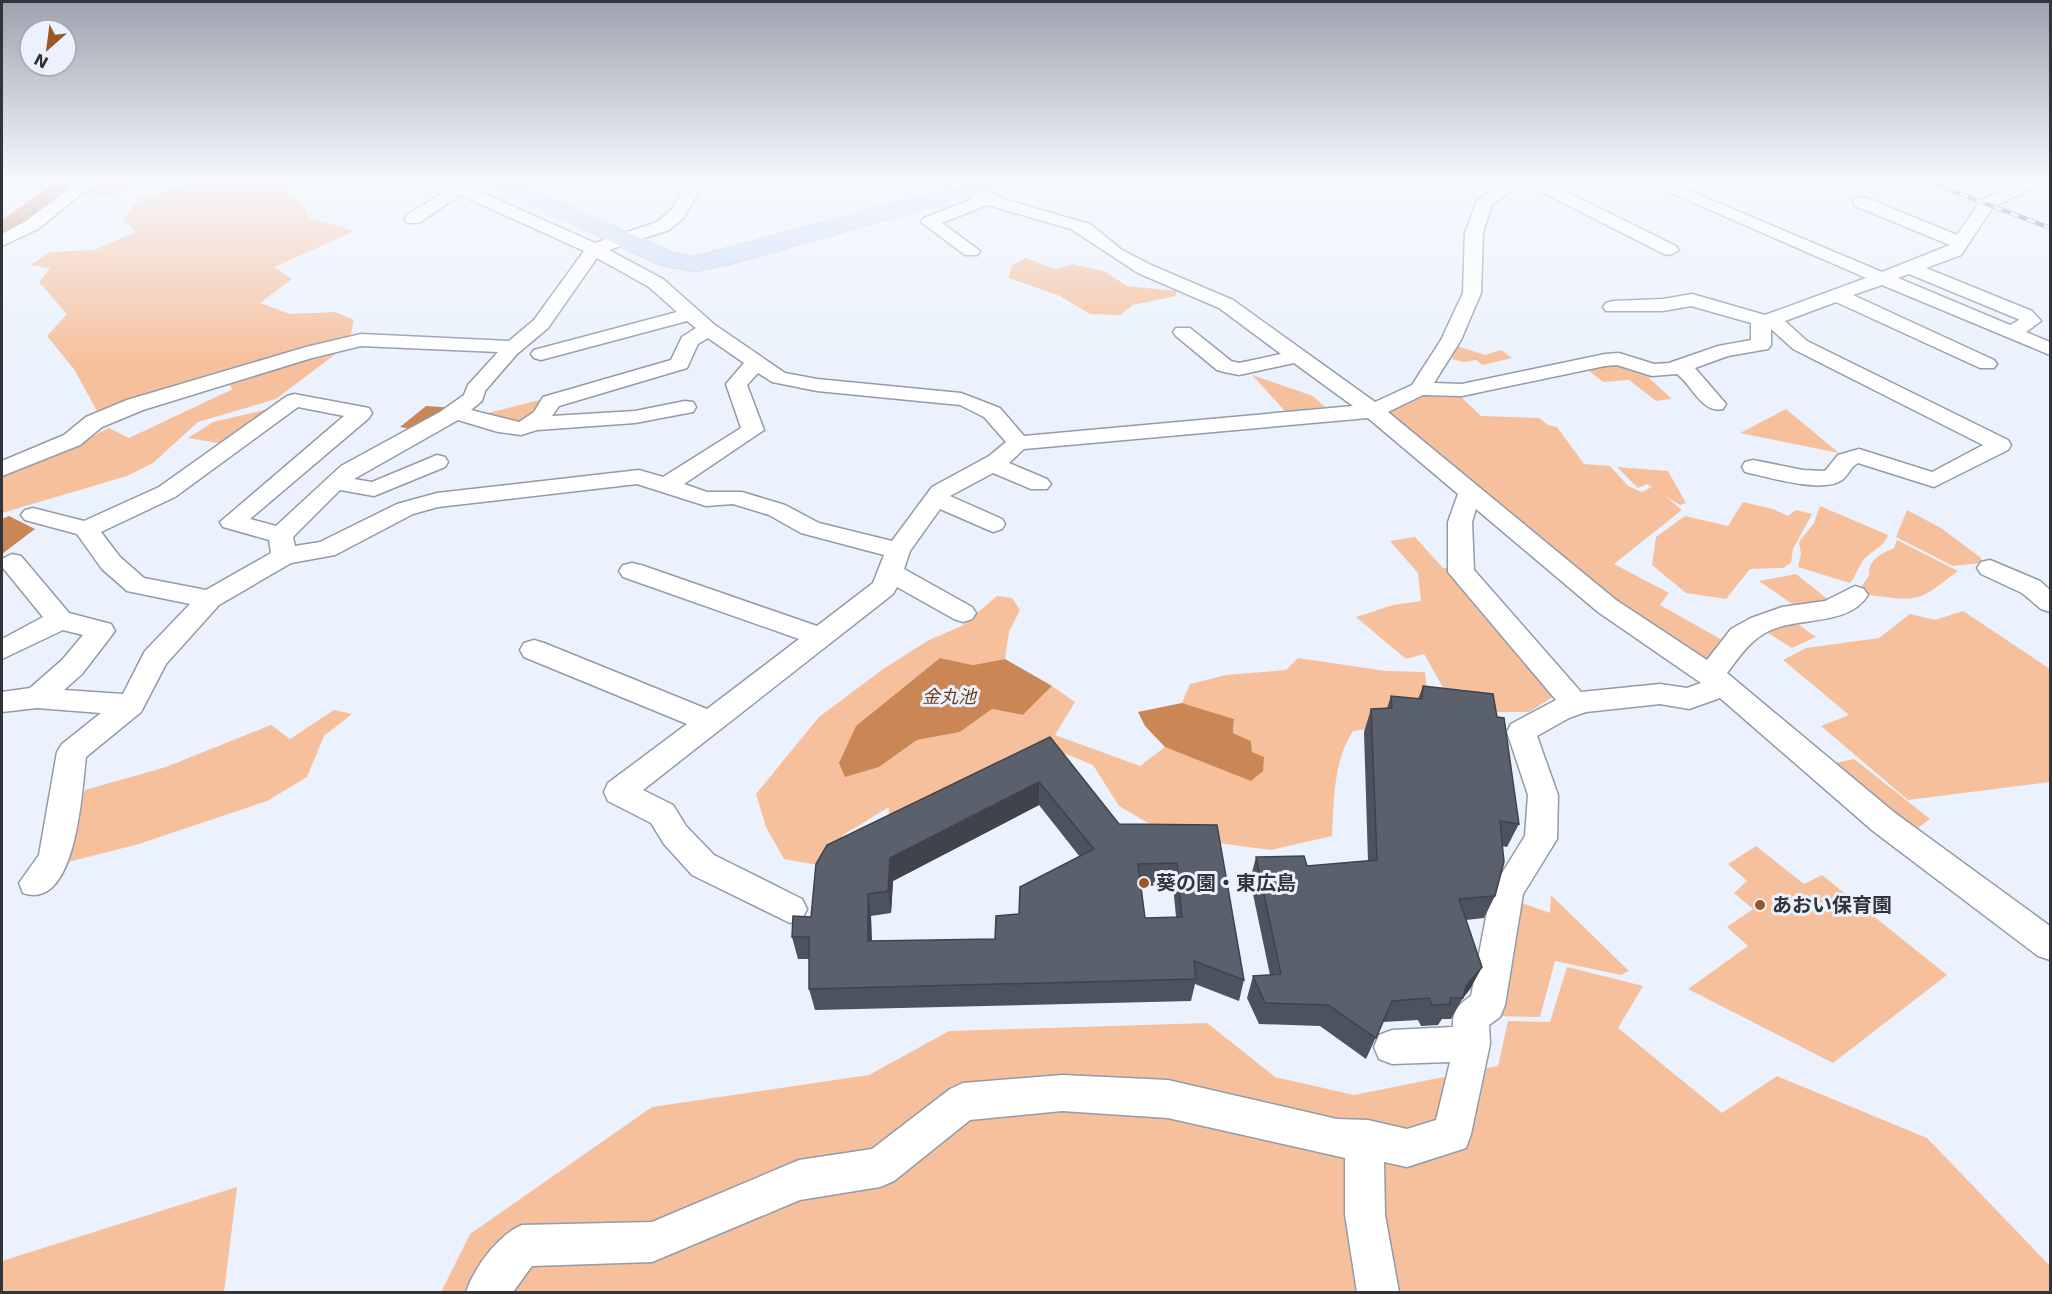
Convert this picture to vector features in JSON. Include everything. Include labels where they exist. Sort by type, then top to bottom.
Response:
[{"type":"main road","points":[[629,241],[667,259],[686,263],[721,259],[778,241]]},
{"type":"street","points":[[577,241],[656,283],[708,329],[779,378],[801,383],[954,397],[974,402],[995,412],[1018,443]]},
{"type":"street","points":[[34,883],[54,860],[62,824],[72,752],[131,705],[155,658],[210,599],[283,546],[337,483],[359,464],[457,413],[476,397],[475,389],[491,374],[513,347],[541,324],[594,249],[613,241]]},
{"type":"street","points":[[957,241],[971,251]]},
{"type":"street","points":[[1105,241],[1119,255],[1166,279],[1200,289],[1226,304],[1373,411],[1607,606],[1717,680],[1884,822],[2050,945]]},
{"type":"street","points":[[1420,389],[1451,340],[1472,293],[1474,241]]},
{"type":"street","points":[[1653,241],[1670,250]]},
{"type":"street","points":[[1796,241],[2050,349]]},
{"type":"street","points":[[790,909],[703,865],[675,834],[662,814],[619,792],[818,636],[884,588],[893,561],[940,492],[992,464],[1018,443],[1373,411],[1420,389],[1474,388],[1605,360],[1619,359],[1652,370],[1681,367],[1725,350],[1761,345],[1761,323],[1955,251],[1961,243],[1957,241]]},
{"type":"street","points":[[1910,268],[2025,315],[2031,321],[2012,333]]},
{"type":"street","points":[[1837,295],[1988,363]]},
{"type":"street","points":[[1613,307],[1663,305],[1692,300],[1768,320],[1800,345],[2000,445],[1935,480],[1859,456],[1848,458],[1841,463],[1838,473],[1832,477],[1799,475],[1753,467]]},
{"type":"street","points":[[541,354],[691,314]]},
{"type":"street","points":[[576,345],[594,322]]},
{"type":"street","points":[[537,424],[551,402],[680,364],[689,341],[708,329]]},
{"type":"street","points":[[1183,332],[1224,366],[1232,368],[1239,369],[1298,356]]},
{"type":"street","points":[[2,469],[72,440],[94,422],[135,405],[361,340],[513,347]]},
{"type":"street","points":[[667,485],[753,430],[736,384],[756,362]]},
{"type":"street","points":[[1681,367],[1694,376],[1715,404]]},
{"type":"street","points":[[86,529],[167,492],[294,400],[361,413],[232,522],[283,546],[326,549],[405,509],[437,500],[639,477],[706,499],[734,497],[777,510],[810,528],[857,543],[893,561],[963,613]]},
{"type":"street","points":[[457,413],[478,417],[510,429],[525,429],[537,424],[635,417],[686,407]]},
{"type":"street","points":[[327,442],[381,453]]},
{"type":"street","points":[[337,483],[374,489],[437,462]]},
{"type":"street","points":[[992,464],[1040,484]]},
{"type":"street","points":[[1470,492],[1460,522],[1461,572],[1576,705]]},
{"type":"street","points":[[935,498],[993,524]]},
{"type":"street","points":[[33,515],[86,529],[111,563],[136,585],[210,599]]},
{"type":"street","points":[[12,562],[60,620],[102,631],[72,667],[37,698]]},
{"type":"street","points":[[1997,565],[2031,587],[2050,603]]},
{"type":"street","points":[[633,571],[818,636]]},
{"type":"street","points":[[487,1293],[522,1246],[652,1242],[800,1180],[880,1167],[963,1102],[1062,1093],[1168,1099],[1337,1138],[1368,1139],[1407,1148],[1452,1134],[1472,1044],[1470,1017],[1487,1005],[1508,891],[1541,839],[1543,795],[1521,732],[1559,710],[1576,705],[1660,693],[1689,699],[1717,680],[1740,636],[1760,624],[1782,616],[1831,609],[1855,595]]},
{"type":"street","points":[[2,650],[60,620]]},
{"type":"street","points":[[534,650],[709,722]]},
{"type":"street","points":[[2,702],[37,698],[131,705]]},
{"type":"street","points":[[1392,1047],[1472,1044]]},
{"type":"street","points":[[1368,1139],[1363,1156],[1368,1246],[1378,1293]]},
{"type":"shaded area","points":[[114,241],[332,241],[274,267],[292,279],[260,303],[290,314],[335,312],[354,320],[350,338],[337,353],[276,399],[198,422],[153,463],[127,476],[2,513],[2,477],[46,460],[109,428],[129,438],[233,389],[216,372],[97,411],[74,369],[47,336],[67,314],[39,282],[50,268],[30,265],[50,252],[94,250]]},
{"type":"shaded area","points":[[1025,258],[1056,269],[1073,264],[1106,272],[1127,286],[1176,291],[1176,296],[1133,305],[1120,315],[1090,314],[1060,296],[1009,278],[1011,266]]},
{"type":"shaded area","points":[[1457,346],[1485,355],[1501,350],[1512,358],[1483,365],[1476,360],[1464,362],[1452,359]]},
{"type":"shaded area","points":[[1621,360],[1653,375],[1649,378],[1672,399],[1656,401],[1629,380],[1603,382],[1583,366]]},
{"type":"shaded area","points":[[1252,375],[1313,396],[1325,407],[1285,411]]},
{"type":"shaded area","points":[[1456,392],[1481,416],[1539,418],[1548,425],[1557,427],[1584,464],[1610,466],[1628,486],[1642,492],[1652,487],[1647,484],[1638,488],[1617,467],[1668,471],[1686,503],[1680,505],[1665,496],[1682,510],[1614,564],[1669,593],[1660,605],[1724,641],[1707,668],[1611,606],[1382,412],[1425,393]]},
{"type":"shaded area","points":[[539,400],[535,420],[529,422],[505,422],[488,413]]},
{"type":"shaded area","points":[[277,407],[224,444],[188,438],[213,422]]},
{"type":"shaded area","points":[[1786,409],[1839,453],[1740,433]]},
{"type":"shaded area","points":[[1743,502],[1773,509],[1788,516],[1796,510],[1812,514],[1793,549],[1791,563],[1783,568],[1750,569],[1726,599],[1686,593],[1652,565],[1656,537],[1685,516],[1728,526]]},
{"type":"shaded area","points":[[1820,506],[1888,535],[1882,545],[1865,558],[1850,583],[1798,567],[1801,554],[1799,542],[1814,523]]},
{"type":"shaded area","points":[[1907,510],[1941,528],[1981,558],[1981,563],[1953,566],[1896,537]]},
{"type":"shaded area","points":[[1415,537],[1443,568],[1449,568],[1554,696],[1529,712],[1476,712],[1464,689],[1445,691],[1424,654],[1406,659],[1356,617],[1393,605],[1421,601],[1418,573],[1390,541]]},
{"type":"shaded area","points":[[1897,540],[1958,571],[1918,597],[1899,598],[1866,593],[1860,588],[1869,576],[1873,562],[1880,555],[1894,548]]},
{"type":"shaded area","points":[[1796,574],[1830,601],[1798,608],[1759,581]]},
{"type":"shaded area","points":[[997,596],[1012,598],[1020,610],[1009,632],[1005,659],[973,665],[940,658],[879,767],[917,740],[960,732],[992,709],[1023,715],[1052,686],[1075,702],[1055,735],[1140,766],[1165,747],[1200,760],[1252,752],[1251,741],[1233,733],[1234,719],[1182,703],[1190,684],[1226,675],[1286,670],[1298,658],[1386,671],[1425,672],[1427,692],[1462,700],[1375,728],[1353,731],[1346,743],[1338,768],[1332,836],[1271,850],[1172,837],[1119,806],[1093,765],[1066,754],[1048,756],[888,834],[889,807],[843,835],[817,865],[784,859],[766,827],[756,794],[819,717],[883,669],[929,640],[962,626]]},
{"type":"shaded area","points":[[1963,611],[2050,669],[2050,782],[1908,800],[1821,726],[1849,715],[1783,660],[1806,648],[1879,638],[1910,614],[1935,620]]},
{"type":"shaded area","points":[[1792,620],[1816,637],[1792,648],[1765,631]]},
{"type":"shaded area","points":[[334,710],[352,714],[324,736],[307,777],[267,801],[139,844],[60,864],[85,790],[166,767],[271,725],[290,739]]},
{"type":"shaded area","points":[[1854,759],[1930,819],[1911,833],[1826,765]]},
{"type":"shaded area","points":[[1756,846],[1804,884],[1822,875],[1947,975],[1833,1063],[1688,989],[1748,946],[1727,927],[1753,909],[1734,893],[1747,881],[1728,864]]},
{"type":"shaded area","points":[[1551,895],[1629,971],[1621,975],[1555,961],[1540,1017],[1497,1016],[1519,902],[1550,913]]},
{"type":"shaded area","points":[[1567,967],[1643,986],[1618,1028],[1722,1113],[1777,1076],[1927,1138],[2050,1266],[2050,1292],[441,1292],[470,1234],[652,1107],[869,1075],[949,1031],[1207,1023],[1275,1077],[1354,1095],[1498,1066],[1508,1021],[1550,1022]]},
{"type":"shaded area","points":[[237,1187],[224,1292],[2,1292],[2,1261]]},
{"type":"water","points":[[426,406],[456,408],[417,430],[400,427]]},
{"type":"water","points":[[9,516],[35,529],[2,554],[2,519]]},
{"type":"water","name":"金丸池","points":[[940,658],[973,665],[1005,659],[1052,686],[1023,715],[992,709],[960,732],[917,740],[879,767],[845,777],[839,763],[856,726]]},
{"type":"water","points":[[1182,703],[1234,719],[1233,733],[1251,741],[1252,752],[1264,757],[1263,771],[1251,781],[1165,747],[1145,726],[1138,712]]},
{"type":"building","points":[[1423,686],[1493,694],[1497,717],[1504,718],[1519,824],[1500,821],[1504,862],[1495,896],[1459,899],[1482,967],[1466,986],[1463,998],[1450,998],[1450,1004],[1432,1005],[1429,998],[1392,1001],[1376,1038],[1328,1005],[1265,1003],[1253,976],[1281,974],[1256,857],[1304,856],[1307,866],[1377,860],[1371,709],[1392,708],[1391,696],[1422,699]]},
{"type":"building","points":[[1050,737],[1119,824],[1217,825],[1244,980],[1194,961],[1196,979],[809,989],[809,937],[792,937],[793,916],[811,917],[816,864],[827,845]],"holes":[[[1039,782],[1094,849],[1020,887],[1019,914],[996,916],[995,939],[868,941],[868,894],[888,891],[890,858]],[[1177,863],[1182,917],[1145,918],[1138,864]]]},
{"type":"place","name":"葵の園・東広島","points":[[1144,883]]},
{"type":"place","name":"あおい保育園","points":[[1760,905]]}]
